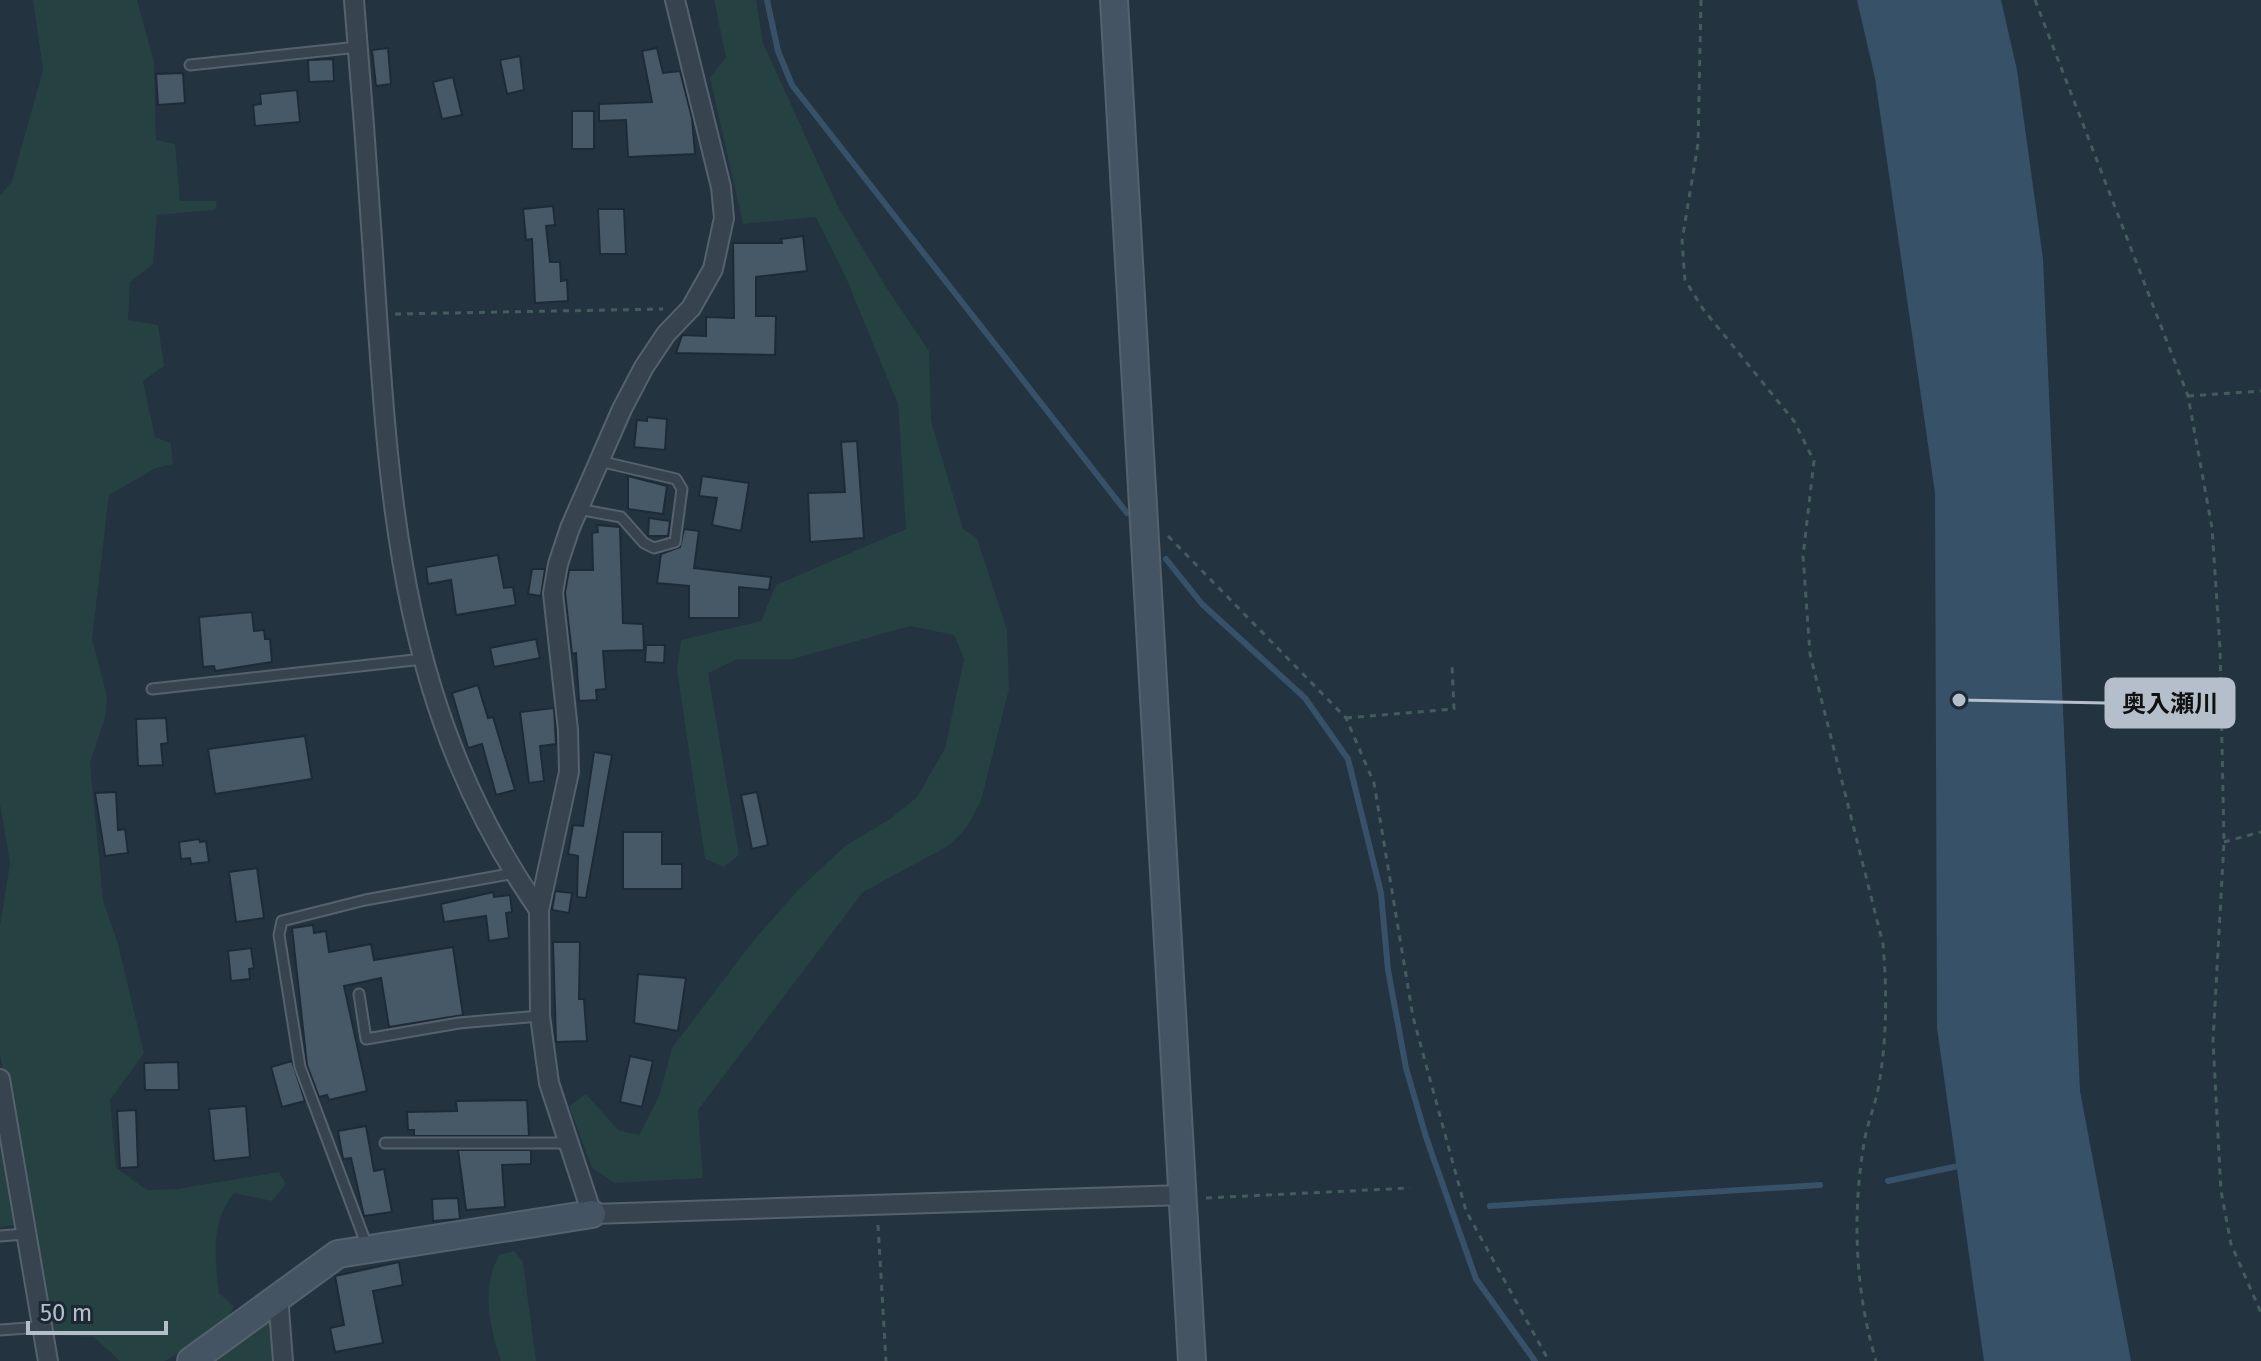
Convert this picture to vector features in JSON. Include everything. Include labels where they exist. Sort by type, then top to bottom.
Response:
[{"type":"street","points":[[354,0],[396,537],[405,591],[423,659],[459,769],[515,873],[539,910]]},
{"type":"street","points":[[592,1214],[549,1083],[540,1016],[539,910],[569,772],[568,730],[553,593],[558,564],[599,461],[644,367],[666,334],[691,308],[713,269],[724,218],[721,187],[675,0]]},
{"type":"street","points":[[1114,0],[1192,1361]]},
{"type":"street","points":[[0,1079],[48,1361]]},
{"type":"street","points":[[202,1358],[278,1296],[338,1254],[367,1246],[592,1214],[1183,1197]]},
{"type":"street","points":[[278,1296],[283,1361]]},
{"type":"lane","points":[[190,65],[358,47]]},
{"type":"lane","points":[[578,509],[621,517],[644,543],[654,548],[675,542],[682,489],[676,479],[599,461]]},
{"type":"lane","points":[[152,689],[423,659]]},
{"type":"lane","points":[[367,1246],[297,1056],[279,935],[282,921],[365,900],[515,873]]},
{"type":"lane","points":[[359,994],[366,1039],[459,1023],[540,1016]]},
{"type":"lane","points":[[385,1143],[568,1143]]},
{"type":"lane","points":[[0,1236],[24,1234]]},
{"type":"lane","points":[[0,1330],[41,1327]]},
{"type":"path","points":[[1701,0],[1698,144],[1682,241],[1684,271],[1703,309],[1794,421],[1814,461],[1803,556],[1810,654],[1883,944],[1886,986],[1883,1047],[1879,1085],[1864,1140],[1858,1190],[1858,1275],[1876,1361]]},
{"type":"path","points":[[2035,0],[2188,396],[2212,528],[2220,648],[2224,842],[2213,1041],[2221,1191],[2231,1244],[2261,1313]]},
{"type":"path","points":[[377,315],[691,308]]},
{"type":"path","points":[[2188,396],[2261,391]]},
{"type":"path","points":[[1143,511],[1346,718],[1374,783],[1413,1017],[1466,1211],[1549,1361]]},
{"type":"path","points":[[1346,718],[1454,709],[1452,665]]},
{"type":"path","points":[[2224,842],[2261,832]]},
{"type":"path","points":[[1183,1197],[1410,1188]]},
{"type":"path","points":[[877,1205],[886,1361]]},
{"type":"green space","points":[[33,0],[137,0],[154,62],[156,140],[175,144],[180,201],[217,201],[215,210],[157,215],[153,264],[130,282],[128,320],[158,325],[164,366],[143,381],[155,437],[171,443],[173,464],[156,468],[109,495],[92,639],[107,696],[105,718],[90,763],[103,900],[118,944],[144,1053],[110,1100],[116,1168],[147,1190],[177,1189],[279,1172],[286,1184],[272,1201],[234,1193],[226,1204],[218,1228],[216,1267],[219,1293],[234,1306],[224,1326],[165,1361],[120,1361],[94,1337],[47,1335],[0,1054],[0,926],[10,863],[0,804],[0,196],[12,181],[43,70]]},
{"type":"green space","points":[[714,0],[756,0],[763,43],[837,205],[929,351],[931,421],[963,529],[977,538],[1007,630],[1009,689],[981,801],[967,827],[950,845],[863,892],[698,1110],[703,1178],[615,1183],[592,1168],[569,1106],[586,1094],[618,1130],[639,1135],[659,1096],[672,1048],[753,941],[798,890],[845,846],[890,819],[917,797],[945,748],[964,659],[954,635],[910,626],[793,659],[738,659],[708,673],[739,855],[724,867],[705,859],[677,670],[681,640],[761,621],[776,585],[906,529],[898,404],[846,278],[816,217],[743,224],[710,78],[726,57]]},
{"type":"green space","points":[[0,1129],[14,1225],[0,1227]]},
{"type":"green space","points":[[514,1251],[523,1262],[536,1361],[501,1361],[490,1321],[489,1294],[493,1268],[499,1255]]},
{"type":"green space","points":[[273,1319],[275,1361],[217,1361],[260,1322]]},
{"type":"water","points":[[1857,0],[2001,0],[2017,70],[2043,259],[2080,1091],[2131,1361],[1984,1361],[1937,1028],[1935,493],[1875,78]]},
{"type":"building","points":[[388,48],[391,84],[376,86],[372,50]]},
{"type":"building","points":[[657,48],[663,73],[680,71],[692,118],[695,154],[628,157],[626,120],[599,121],[599,104],[652,102],[642,51]]},
{"type":"building","points":[[520,56],[524,90],[507,94],[500,60]]},
{"type":"building","points":[[333,59],[334,81],[309,82],[308,60]]},
{"type":"building","points":[[183,73],[185,103],[158,105],[156,74]]},
{"type":"building","points":[[453,77],[462,115],[442,119],[433,82]]},
{"type":"building","points":[[297,90],[300,122],[255,126],[253,105],[261,104],[260,94]]},
{"type":"building","points":[[572,111],[594,111],[594,149],[572,149]]},
{"type":"building","points":[[553,206],[555,225],[546,226],[550,262],[560,262],[561,281],[567,280],[568,301],[535,303],[532,239],[526,240],[523,209]]},
{"type":"building","points":[[598,209],[624,209],[626,254],[600,254]]},
{"type":"building","points":[[803,236],[807,271],[756,277],[756,316],[776,316],[775,355],[676,353],[682,335],[706,336],[706,317],[734,318],[733,243],[782,243],[781,239]]},
{"type":"building","points":[[647,417],[667,419],[665,450],[634,447],[637,420],[647,421]]},
{"type":"building","points":[[857,441],[864,538],[810,542],[808,493],[845,492],[841,442]]},
{"type":"building","points":[[628,476],[667,486],[663,514],[628,509]]},
{"type":"building","points":[[702,476],[749,483],[741,531],[712,525],[717,498],[699,496]]},
{"type":"building","points":[[649,518],[670,521],[668,536],[648,536]]},
{"type":"building","points":[[597,525],[620,527],[623,623],[643,624],[644,650],[603,651],[606,689],[596,690],[597,700],[579,701],[576,653],[572,654],[565,593],[569,570],[593,570],[592,533],[598,532]]},
{"type":"building","points":[[684,529],[699,531],[694,568],[771,577],[769,590],[739,587],[739,618],[689,618],[689,586],[657,583],[661,554],[680,547]]},
{"type":"building","points":[[498,555],[504,588],[513,587],[516,605],[456,615],[451,580],[428,584],[426,567]]},
{"type":"building","points":[[532,569],[545,569],[541,596],[528,594]]},
{"type":"building","points":[[252,612],[254,631],[264,630],[265,639],[270,639],[272,662],[215,671],[214,666],[203,667],[199,617]]},
{"type":"building","points":[[536,639],[540,658],[494,667],[490,648]]},
{"type":"building","points":[[646,645],[665,645],[664,663],[645,662]]},
{"type":"building","points":[[478,685],[488,718],[493,717],[515,790],[496,795],[482,744],[468,748],[452,693]]},
{"type":"building","points":[[554,708],[556,744],[540,746],[544,781],[529,783],[520,712]]},
{"type":"building","points":[[166,718],[168,743],[161,744],[163,765],[138,766],[136,719]]},
{"type":"building","points":[[305,736],[312,779],[215,794],[208,749]]},
{"type":"building","points":[[594,752],[612,755],[586,898],[577,897],[578,856],[568,854],[573,825],[583,826]]},
{"type":"building","points":[[116,792],[118,830],[125,829],[128,853],[105,856],[95,793]]},
{"type":"building","points":[[757,792],[768,845],[752,849],[741,795]]},
{"type":"building","points":[[623,832],[662,832],[662,864],[682,864],[682,889],[623,889]]},
{"type":"building","points":[[199,839],[200,842],[206,841],[209,862],[191,864],[190,858],[181,859],[179,842]]},
{"type":"building","points":[[257,868],[264,918],[236,922],[229,872]]},
{"type":"building","points":[[555,891],[572,893],[569,913],[552,910]]},
{"type":"building","points":[[493,892],[494,897],[510,895],[512,912],[506,913],[509,938],[489,941],[486,916],[444,922],[441,904]]},
{"type":"building","points":[[313,925],[314,933],[326,931],[329,952],[371,944],[374,960],[453,947],[463,1015],[389,1027],[381,978],[344,986],[367,1091],[329,1100],[327,1095],[319,1097],[307,1065],[292,928]]},
{"type":"building","points":[[553,942],[580,942],[579,999],[584,999],[587,1041],[556,1042]]},
{"type":"building","points":[[251,948],[254,968],[249,969],[250,979],[231,981],[228,951]]},
{"type":"building","points":[[638,974],[686,978],[678,1031],[634,1023]]},
{"type":"building","points":[[630,1056],[653,1061],[642,1107],[620,1102]]},
{"type":"building","points":[[292,1061],[305,1101],[282,1107],[271,1067]]},
{"type":"building","points":[[178,1062],[179,1090],[145,1090],[144,1063]]},
{"type":"building","points":[[527,1100],[529,1136],[414,1136],[414,1130],[408,1130],[407,1112],[457,1111],[456,1101]]},
{"type":"building","points":[[246,1106],[250,1157],[214,1161],[209,1109]]},
{"type":"building","points":[[136,1110],[138,1167],[120,1168],[117,1111]]},
{"type":"building","points":[[366,1126],[374,1171],[384,1169],[392,1212],[364,1216],[351,1158],[343,1159],[338,1131]]},
{"type":"building","points":[[458,1150],[531,1150],[531,1164],[502,1165],[505,1207],[466,1210]]},
{"type":"building","points":[[458,1198],[460,1219],[433,1221],[432,1199]]},
{"type":"building","points":[[399,1262],[403,1285],[373,1291],[383,1343],[335,1352],[330,1328],[344,1325],[335,1276]]},
{"type":"waterway","points":[[767,0],[778,51],[792,85],[1127,513]]},
{"type":"waterway","points":[[1166,559],[1202,604],[1305,698],[1348,759],[1381,893],[1388,970],[1406,1068],[1426,1137],[1476,1279],[1535,1361]]},
{"type":"waterway","points":[[1888,1181],[1963,1165]]},
{"type":"waterway","points":[[1490,1206],[1820,1185]]},
{"type":"place","name":"奥入瀬川","points":[[1959,700]]}]
